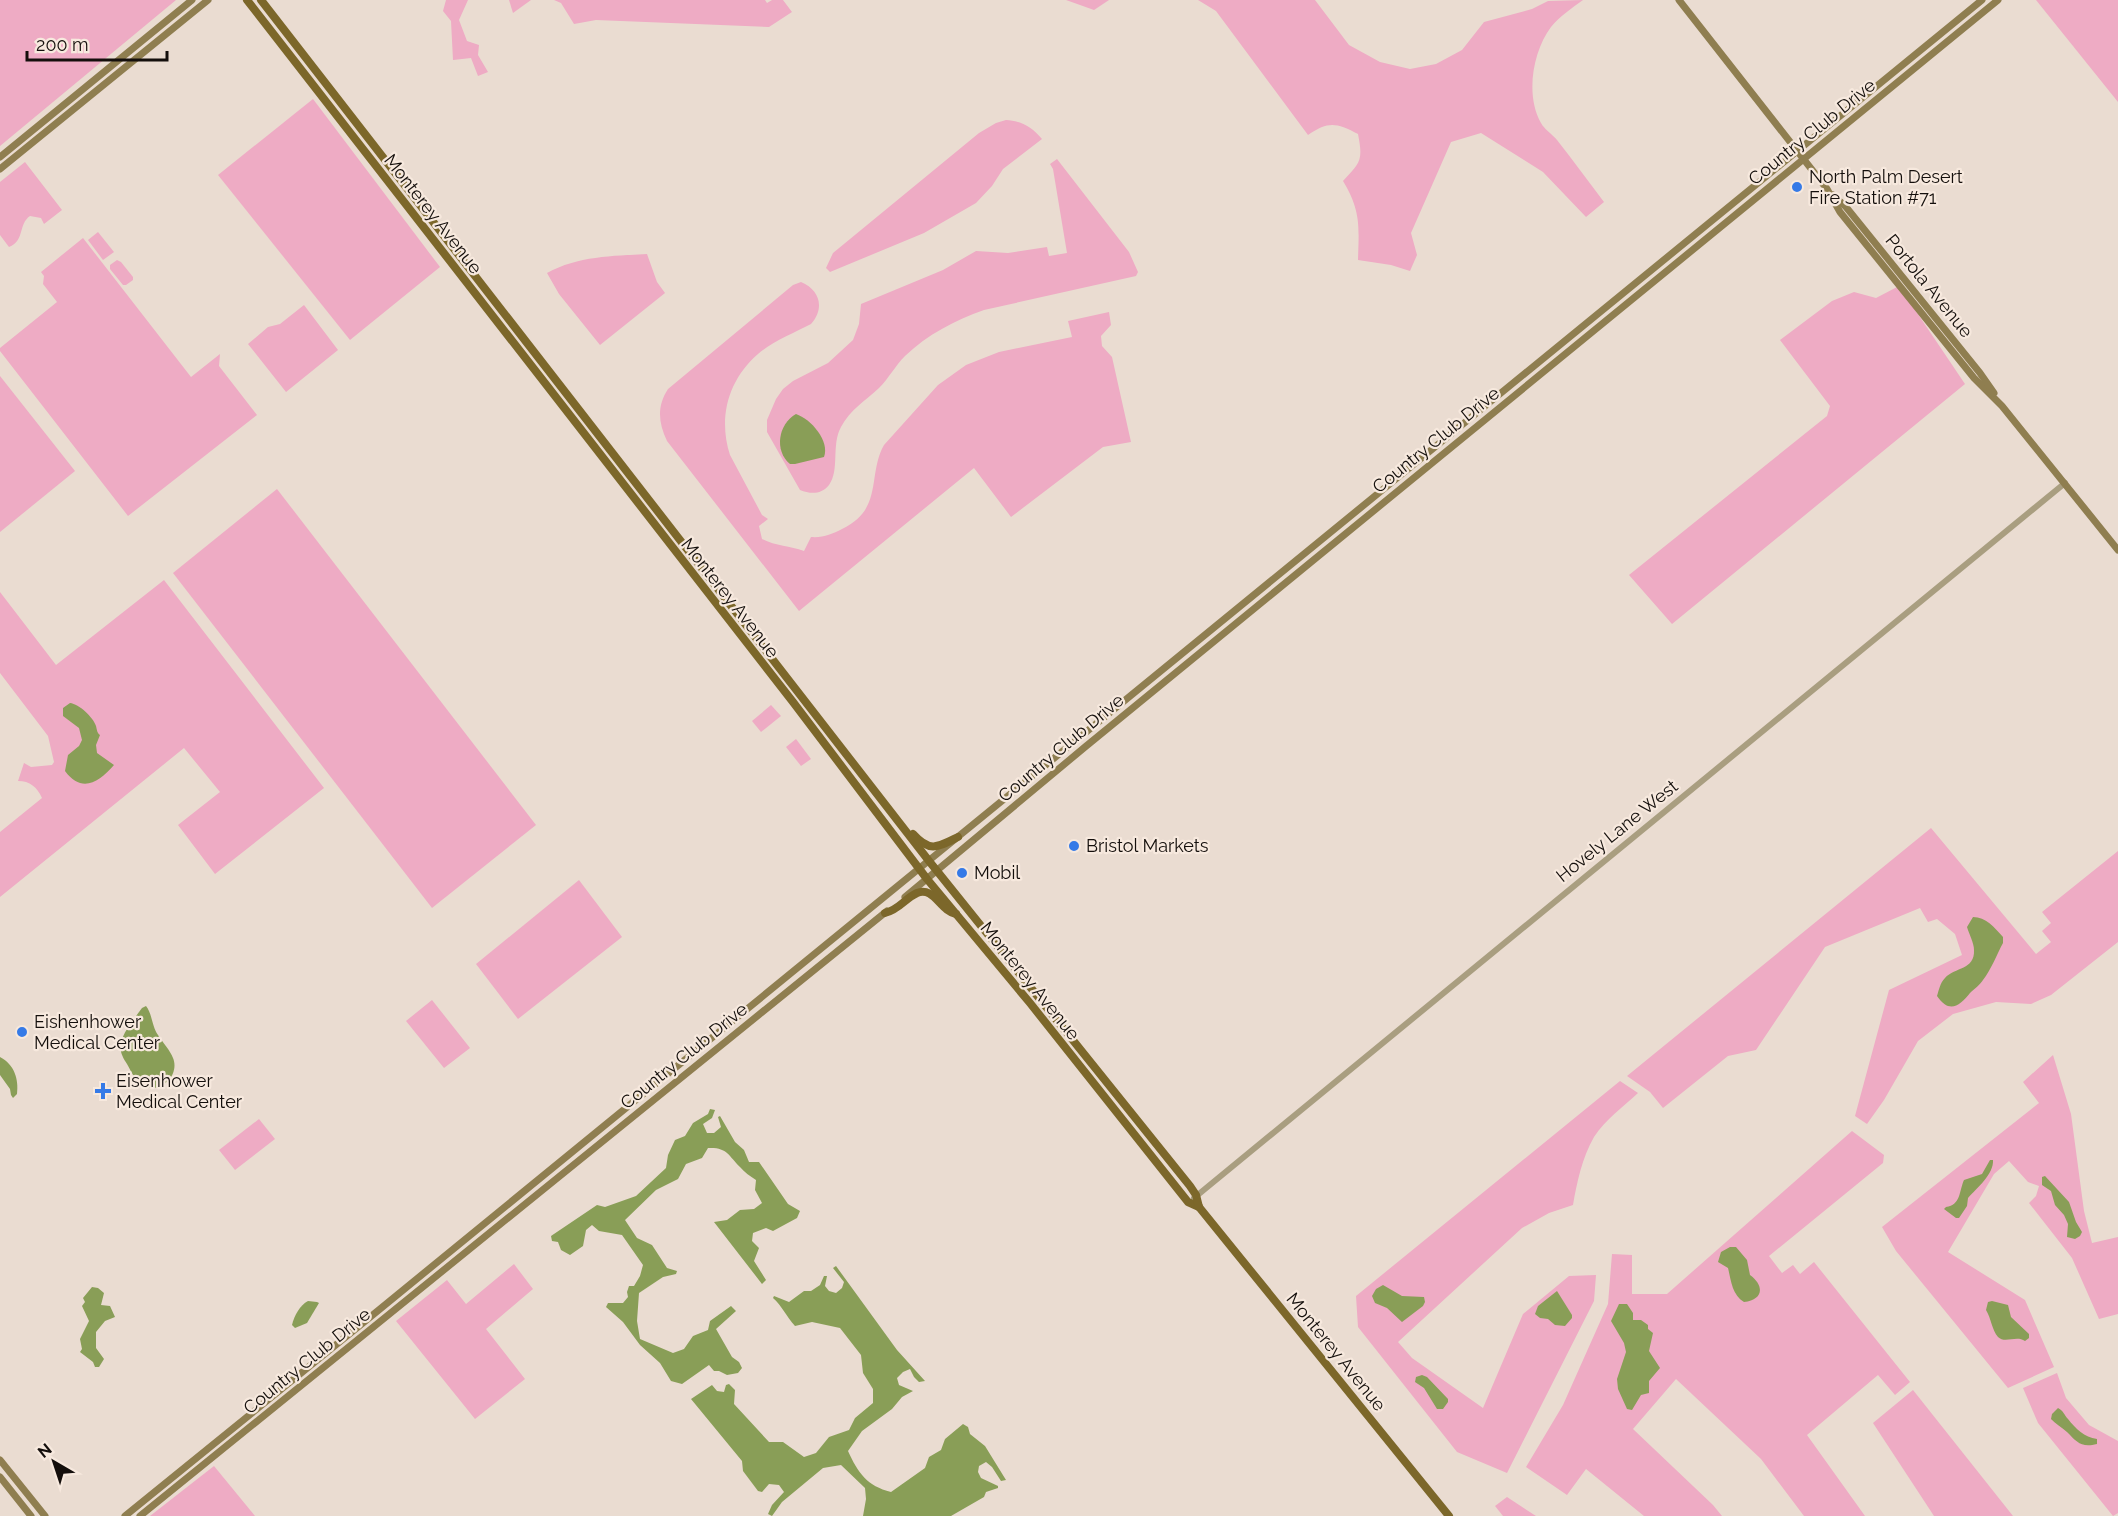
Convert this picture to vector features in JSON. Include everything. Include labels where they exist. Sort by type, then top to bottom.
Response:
[{"type":"main road","points":[[0,157],[192,0]]},
{"type":"main road","points":[[0,169],[208,0]]},
{"type":"main road","name":"Monterey Avenue","points":[[247,0],[919,869],[1043,1019],[1188,1202],[1199,1207]]},
{"type":"main road","name":"Monterey Avenue","points":[[261,0],[929,861],[1196,1195],[1199,1207],[1449,1516]]},
{"type":"main road","name":"Portola Avenue","points":[[1679,0],[1827,189],[1846,207],[1980,373],[2002,406],[2118,550]]},
{"type":"main road","name":"Country Club Drive","points":[[125,1516],[1982,0]]},
{"type":"main road","name":"Country Club Drive","points":[[140,1516],[937,871],[1744,206],[1998,0]]},
{"type":"main road","points":[[1744,206],[1760,188],[1758,183]]},
{"type":"main road","name":"Portola Avenue","points":[[1827,189],[1840,212],[1974,378],[2002,406]]},
{"type":"main road","points":[[1900,285],[1906,287],[1923,307],[1929,310]]},
{"type":"main road","points":[[573,421],[586,424],[606,445]]},
{"type":"main road","points":[[766,669],[778,676],[791,693],[800,695]]},
{"type":"main road","points":[[894,816],[929,847],[938,846],[958,837]]},
{"type":"main road","points":[[885,913],[894,910],[916,893],[926,892],[932,895],[947,912],[956,914]]},
{"type":"main road","points":[[493,1231],[490,1227],[491,1223],[507,1206]]},
{"type":"main road","points":[[0,1460],[45,1516]]},
{"type":"main road","points":[[173,1489],[172,1484],[193,1461]]},
{"type":"main road","points":[[0,1477],[31,1516]]},
{"type":"street","name":"Hovely Lane West","points":[[1188,1202],[2065,483]]},
{"type":"shaded area","points":[[0,0],[176,0],[0,146]]},
{"type":"shaded area","points":[[446,0],[468,0],[459,20],[467,41],[479,45],[478,55],[488,72],[478,76],[471,58],[453,60],[451,21],[443,11]]},
{"type":"shaded area","points":[[509,0],[531,0],[513,13]]},
{"type":"shaded area","points":[[554,0],[765,0],[767,3],[772,0],[783,0],[792,12],[769,27],[596,20],[574,24],[561,3]]},
{"type":"shaded area","points":[[1066,0],[1109,0],[1094,10]]},
{"type":"shaded area","points":[[1198,0],[1315,0],[1349,45],[1380,62],[1410,69],[1436,64],[1462,50],[1484,22],[1532,9],[1548,1],[1583,0],[1558,19],[1545,37],[1533,74],[1533,100],[1542,125],[1557,140],[1604,202],[1586,217],[1543,172],[1481,133],[1451,142],[1411,233],[1417,255],[1410,271],[1391,265],[1358,260],[1358,219],[1353,201],[1343,181],[1359,160],[1358,134],[1333,125],[1322,127],[1308,135],[1216,11]]},
{"type":"shaded area","points":[[2036,0],[2118,0],[2118,102]]},
{"type":"shaded area","points":[[313,99],[440,267],[350,340],[218,175]]},
{"type":"shaded area","points":[[1006,120],[1026,125],[1042,139],[1003,169],[992,186],[976,203],[924,233],[830,272],[826,268],[833,253],[979,133]]},
{"type":"shaded area","points":[[1057,159],[1129,252],[1138,272],[1136,276],[984,310],[952,323],[932,335],[905,356],[883,384],[845,421],[836,442],[834,472],[829,485],[815,493],[800,490],[767,432],[767,420],[783,389],[793,381],[828,363],[853,340],[859,324],[861,304],[943,270],[976,251],[1008,253],[1047,247],[1049,256],[1067,253],[1053,169],[1050,164]]},
{"type":"shaded area","points":[[25,162],[62,210],[44,224],[41,218],[30,216],[24,223],[20,237],[9,247],[0,235],[0,182]]},
{"type":"shaded area","points":[[98,232],[114,252],[103,260],[88,240]]},
{"type":"shaded area","points":[[83,238],[191,377],[220,354],[219,366],[257,415],[128,516],[0,351],[0,348],[57,302],[43,284],[44,276],[41,272]]},
{"type":"shaded area","points":[[647,254],[657,282],[665,293],[600,345],[559,294],[547,273],[583,260]]},
{"type":"shaded area","points":[[117,260],[133,277],[133,280],[126,285],[123,285],[110,269],[110,265]]},
{"type":"shaded area","points":[[801,282],[813,290],[818,300],[818,312],[815,318],[811,324],[777,341],[758,354],[739,376],[728,400],[725,427],[730,455],[762,515],[768,519],[759,526],[762,539],[804,551],[811,537],[831,534],[855,521],[864,512],[869,502],[879,456],[884,445],[938,385],[966,365],[999,352],[1072,337],[1068,321],[1109,312],[1111,325],[1101,336],[1102,346],[1112,357],[1131,442],[1103,447],[1011,517],[974,468],[799,611],[667,441],[662,427],[660,408],[668,389],[793,285]]},
{"type":"shaded area","points":[[1899,286],[1965,384],[1672,624],[1629,575],[1827,416],[1830,406],[1780,340],[1832,301],[1854,292],[1876,298]]},
{"type":"shaded area","points":[[304,305],[338,350],[286,392],[248,344],[268,327],[280,324]]},
{"type":"shaded area","points":[[0,376],[75,471],[0,532]]},
{"type":"shaded area","points":[[796,414],[818,431],[824,444],[824,457],[795,464],[790,464],[785,459],[780,438],[785,424]]},
{"type":"shaded area","points":[[277,489],[536,825],[432,908],[173,573]]},
{"type":"shaded area","points":[[164,580],[324,788],[215,874],[178,825],[220,792],[184,748],[0,897],[0,832],[42,798],[33,785],[18,781],[24,763],[31,767],[52,765],[54,762],[48,736],[0,673],[0,592],[56,665]]},
{"type":"shaded area","points":[[70,703],[81,708],[92,719],[100,735],[96,745],[97,753],[114,765],[90,783],[78,782],[65,771],[68,755],[79,746],[82,740],[79,728],[63,716],[63,708]]},
{"type":"shaded area","points":[[771,705],[781,716],[761,732],[752,721]]},
{"type":"shaded area","points":[[796,739],[811,759],[801,766],[786,747]]},
{"type":"shaded area","points":[[1931,828],[2036,954],[2051,942],[2042,931],[2051,923],[2042,912],[2118,851],[2118,942],[2051,995],[2031,1004],[1996,1002],[1953,1014],[1918,1041],[1884,1100],[1867,1124],[1855,1116],[1889,990],[1962,955],[1955,934],[1937,919],[1928,922],[1920,908],[1825,947],[1756,1050],[1728,1056],[1663,1108],[1650,1092],[1627,1076]]},
{"type":"shaded area","points":[[579,880],[622,937],[518,1019],[476,964]]},
{"type":"shaded area","points":[[1973,917],[1990,923],[2003,937],[2003,943],[1982,982],[1958,1004],[1946,1005],[1937,996],[1941,984],[1949,974],[1968,965],[1973,956],[1974,947],[1967,927]]},
{"type":"shaded area","points":[[432,1000],[470,1048],[444,1068],[406,1021]]},
{"type":"shaded area","points":[[146,1006],[156,1032],[170,1052],[174,1064],[174,1071],[168,1081],[150,1088],[138,1082],[124,1059],[121,1049],[122,1038],[127,1029],[142,1008]]},
{"type":"shaded area","points":[[2053,1055],[2071,1114],[2084,1211],[2092,1243],[2118,1237],[2118,1314],[2099,1319],[2072,1258],[2029,1203],[2036,1196],[2039,1186],[2028,1182],[2009,1161],[1994,1174],[1948,1252],[2025,1300],[2054,1367],[2008,1388],[1896,1251],[1882,1227],[2039,1103],[2023,1082]]},
{"type":"shaded area","points":[[0,1057],[9,1064],[16,1078],[17,1094],[13,1098],[10,1089],[0,1075]]},
{"type":"shaded area","points":[[1620,1081],[1638,1093],[1609,1119],[1594,1137],[1583,1162],[1573,1205],[1549,1213],[1522,1228],[1398,1342],[1412,1358],[1483,1408],[1523,1314],[1569,1276],[1596,1275],[1594,1301],[1507,1473],[1457,1452],[1358,1327],[1356,1296]]},
{"type":"shaded area","points":[[710,1109],[715,1110],[712,1118],[703,1124],[707,1133],[714,1133],[721,1127],[718,1117],[720,1116],[735,1142],[744,1150],[749,1162],[759,1162],[788,1204],[800,1211],[797,1218],[773,1231],[766,1228],[753,1233],[752,1241],[759,1248],[754,1261],[766,1280],[762,1284],[714,1222],[727,1220],[740,1210],[754,1209],[762,1203],[755,1190],[756,1180],[743,1171],[723,1150],[708,1148],[702,1158],[686,1164],[678,1179],[656,1190],[625,1220],[637,1238],[652,1245],[667,1268],[677,1271],[676,1274],[663,1277],[639,1293],[637,1321],[640,1339],[673,1353],[684,1349],[693,1336],[708,1330],[710,1321],[731,1306],[736,1311],[716,1329],[732,1357],[739,1362],[742,1368],[738,1373],[727,1375],[714,1371],[709,1365],[682,1384],[671,1381],[660,1363],[640,1345],[623,1322],[606,1307],[608,1303],[623,1303],[628,1297],[629,1286],[634,1286],[643,1265],[622,1235],[599,1231],[592,1225],[586,1230],[583,1246],[570,1255],[561,1250],[558,1242],[552,1241],[551,1236],[597,1205],[605,1207],[636,1196],[666,1168],[668,1155],[675,1140],[685,1136],[693,1123],[708,1114]]},
{"type":"shaded area","points":[[259,1119],[275,1139],[235,1170],[219,1150]]},
{"type":"shaded area","points":[[1852,1131],[1884,1155],[1883,1163],[1769,1256],[1782,1273],[1793,1265],[1800,1274],[1814,1262],[1910,1382],[1895,1395],[1878,1375],[1807,1435],[1865,1516],[1804,1516],[1761,1459],[1676,1379],[1633,1429],[1722,1516],[1644,1516],[1586,1469],[1567,1495],[1526,1467],[1563,1405],[1608,1304],[1612,1254],[1632,1255],[1632,1294],[1667,1294]]},
{"type":"shaded area","points":[[1990,1160],[1993,1160],[1993,1165],[1988,1176],[1968,1198],[1967,1206],[1959,1218],[1956,1218],[1944,1209],[1957,1200],[1964,1180],[1982,1174]]},
{"type":"shaded area","points":[[2045,1176],[2069,1202],[2082,1232],[2075,1239],[2067,1237],[2068,1224],[2064,1215],[2055,1205],[2051,1191],[2042,1185],[2042,1177]]},
{"type":"shaded area","points":[[1730,1247],[1736,1247],[1747,1260],[1750,1275],[1760,1288],[1758,1295],[1750,1301],[1744,1302],[1740,1299],[1733,1287],[1728,1268],[1718,1262],[1721,1252]]},
{"type":"shaded area","points":[[514,1264],[533,1289],[486,1329],[525,1379],[475,1419],[396,1321],[447,1280],[466,1304]]},
{"type":"shaded area","points":[[836,1266],[897,1350],[925,1381],[919,1382],[910,1369],[903,1372],[897,1378],[899,1385],[913,1391],[902,1397],[892,1409],[862,1431],[848,1451],[864,1478],[891,1492],[925,1468],[929,1457],[941,1450],[945,1439],[963,1424],[968,1427],[970,1434],[985,1446],[1006,1480],[1001,1481],[986,1462],[979,1466],[978,1472],[981,1478],[998,1488],[986,1492],[984,1497],[951,1516],[863,1516],[865,1488],[841,1465],[823,1468],[782,1502],[772,1516],[768,1514],[772,1505],[784,1492],[779,1485],[769,1484],[762,1492],[758,1491],[743,1471],[742,1461],[691,1399],[712,1385],[717,1391],[724,1392],[726,1385],[729,1384],[735,1390],[734,1404],[769,1442],[783,1442],[804,1457],[816,1453],[829,1437],[849,1430],[855,1418],[873,1403],[873,1389],[863,1373],[861,1355],[840,1328],[812,1322],[795,1326],[773,1298],[774,1296],[789,1302],[804,1291],[811,1291],[820,1285],[824,1276],[827,1276],[825,1286],[829,1291],[836,1293],[842,1288],[844,1282],[833,1268]]},
{"type":"shaded area","points":[[1383,1285],[1402,1296],[1424,1297],[1425,1302],[1402,1322],[1387,1308],[1375,1303],[1372,1296],[1376,1289]]},
{"type":"shaded area","points":[[92,1287],[104,1293],[101,1305],[110,1306],[115,1317],[105,1321],[96,1332],[96,1348],[104,1359],[99,1367],[95,1367],[93,1362],[80,1352],[82,1349],[80,1339],[89,1321],[82,1306],[85,1302],[83,1298]]},
{"type":"shaded area","points":[[1557,1291],[1572,1315],[1565,1326],[1555,1325],[1548,1319],[1540,1318],[1535,1314],[1538,1306]]},
{"type":"shaded area","points":[[308,1301],[319,1303],[307,1323],[295,1328],[292,1325],[296,1315],[302,1305]]},
{"type":"shaded area","points":[[1988,1302],[2008,1305],[2011,1317],[2029,1334],[2029,1338],[2025,1341],[2022,1339],[2004,1340],[1998,1337],[1986,1310]]},
{"type":"shaded area","points":[[1619,1304],[1627,1304],[1633,1313],[1633,1320],[1641,1320],[1648,1325],[1648,1329],[1653,1333],[1649,1351],[1660,1368],[1649,1381],[1649,1393],[1641,1395],[1632,1410],[1627,1409],[1618,1389],[1617,1379],[1626,1352],[1624,1343],[1611,1321]]},
{"type":"shaded area","points":[[2057,1373],[2066,1398],[2089,1425],[2118,1441],[2118,1513],[2113,1516],[2038,1423],[2023,1388]]},
{"type":"shaded area","points":[[1422,1375],[1427,1377],[1448,1399],[1443,1409],[1437,1409],[1424,1388],[1415,1382],[1416,1377]]},
{"type":"shaded area","points":[[1913,1390],[2013,1516],[1934,1516],[1873,1423]]},
{"type":"shaded area","points":[[2058,1408],[2081,1432],[2097,1439],[2097,1444],[2080,1443],[2053,1421],[2052,1414]]},
{"type":"shaded area","points":[[214,1466],[255,1516],[150,1516]]},
{"type":"shaded area","points":[[1507,1497],[1536,1516],[1503,1516],[1495,1506]]},
{"type":"place","name":"North Palm Desert Fire Station #71","points":[[1797,187]]},
{"type":"place","name":"Bristol Markets","points":[[1074,846]]},
{"type":"place","name":"Mobil","points":[[962,873]]},
{"type":"place","name":"Eishenhower Medical Center","points":[[22,1032]]},
{"type":"place","name":"Eisenhower Medical Center","points":[[103,1091]]}]
